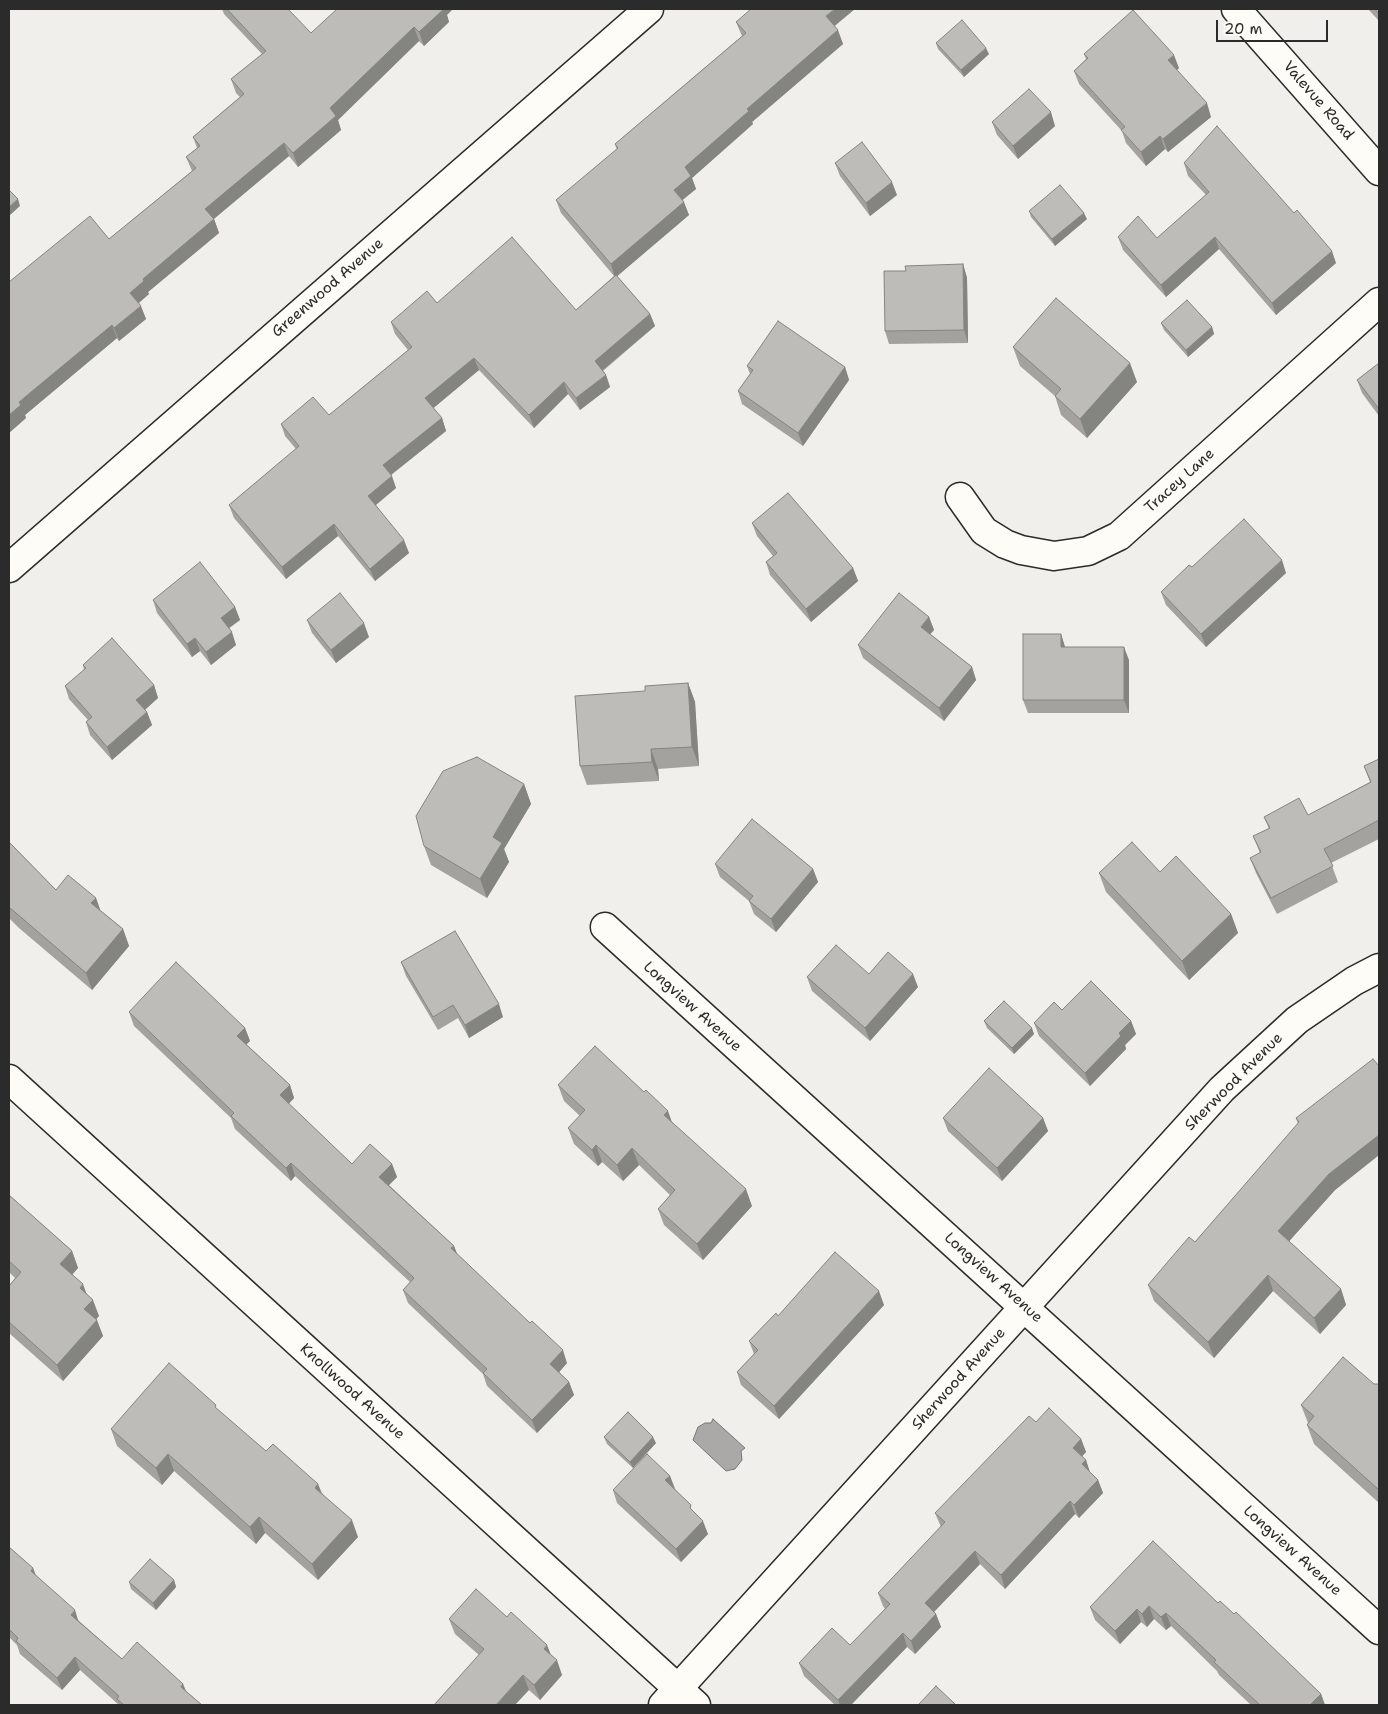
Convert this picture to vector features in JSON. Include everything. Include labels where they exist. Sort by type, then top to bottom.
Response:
[{"type":"street","name":"Greenwood Avenue","points":[[9,568],[649,9]]},
{"type":"street","name":"Valevue Road","points":[[1236,9],[1379,170]]},
{"type":"street","name":"Tracey Lane","points":[[960,497],[984,531],[1005,544],[1021,550],[1054,556],[1088,552],[1118,536],[1379,302]]},
{"type":"street","name":"Longview Avenue","points":[[605,927],[1379,1630]]},
{"type":"street","name":"Sherwood Avenue","points":[[679,1700],[1024,1306],[1222,1089],[1297,1020],[1354,980],[1379,968]]},
{"type":"street","name":"Knollwood Avenue","points":[[9,1079],[679,1700]]},
{"type":"shaded area","points":[[713,1419],[745,1448],[741,1451],[742,1460],[735,1469],[726,1471],[693,1440],[698,1427],[705,1423],[711,1423]]},
{"type":"building","points":[[227,9],[288,9],[311,33],[337,9],[444,9],[419,32],[414,27],[330,108],[336,116],[293,153],[284,143],[205,209],[214,219],[143,279],[144,281],[130,293],[141,306],[114,328],[112,325],[19,402],[21,405],[9,415],[9,282],[90,216],[109,239],[196,168],[186,157],[200,146],[193,137],[244,94],[231,79],[266,51]]},
{"type":"building","points":[[751,9],[835,9],[826,16],[838,30],[747,109],[749,111],[685,167],[691,176],[674,190],[684,202],[611,264],[556,200],[618,148],[615,144],[746,33],[736,22]]},
{"type":"building","points":[[1133,10],[1174,55],[1168,60],[1207,103],[1163,139],[1160,136],[1141,152],[1121,130],[1125,127],[1074,71],[1088,58],[1084,54]]},
{"type":"building","points":[[962,20],[986,48],[961,70],[936,43]]},
{"type":"building","points":[[1029,89],[1051,112],[1013,146],[992,122]]},
{"type":"building","points":[[1217,126],[1294,213],[1297,210],[1332,251],[1272,303],[1215,237],[1161,285],[1118,237],[1138,216],[1157,238],[1209,192],[1184,163]]},
{"type":"building","points":[[862,142],[892,182],[866,203],[835,163]]},
{"type":"building","points":[[1060,185],[1084,213],[1052,239],[1029,211]]},
{"type":"building","points":[[9,190],[18,199],[9,207]]},
{"type":"building","points":[[512,237],[576,310],[616,275],[650,314],[595,361],[606,375],[576,398],[564,382],[529,415],[474,358],[425,398],[442,418],[383,465],[392,476],[368,496],[404,540],[370,569],[334,524],[282,567],[229,505],[299,446],[281,424],[313,397],[329,415],[412,347],[391,322],[427,291],[437,303]]},
{"type":"building","points":[[963,264],[964,330],[885,331],[884,271],[906,271],[905,266]]},
{"type":"building","points":[[1056,298],[1130,363],[1080,419],[1055,396],[1061,389],[1013,347]]},
{"type":"building","points":[[1187,300],[1212,327],[1186,350],[1161,323]]},
{"type":"building","points":[[778,321],[845,367],[798,433],[738,391],[753,370],[747,366]]},
{"type":"building","points":[[1379,363],[1379,409],[1357,380]]},
{"type":"building","points":[[788,493],[853,568],[806,609],[766,562],[777,553],[752,523]]},
{"type":"building","points":[[1244,519],[1282,560],[1201,634],[1161,592],[1189,565],[1192,567]]},
{"type":"building","points":[[200,562],[235,607],[221,618],[232,632],[206,652],[195,638],[187,644],[153,600]]},
{"type":"building","points":[[340,593],[364,623],[331,650],[307,620]]},
{"type":"building","points":[[899,593],[929,617],[921,627],[972,667],[939,708],[858,645]]},
{"type":"building","points":[[1023,634],[1061,634],[1061,647],[1124,647],[1124,700],[1023,700]]},
{"type":"building","points":[[112,638],[154,685],[136,700],[147,712],[107,747],[86,722],[92,717],[65,686],[86,668],[83,665]]},
{"type":"building","points":[[688,683],[692,747],[651,749],[652,762],[580,766],[575,696],[645,691],[645,686]]},
{"type":"building","points":[[477,757],[524,784],[493,837],[502,843],[480,879],[424,846],[416,816],[443,771]]},
{"type":"building","points":[[1379,759],[1379,820],[1324,849],[1333,866],[1271,898],[1250,858],[1261,852],[1253,836],[1270,828],[1264,817],[1299,798],[1308,815],[1371,782],[1364,766]]},
{"type":"building","points":[[752,819],[813,869],[771,919],[749,901],[753,896],[715,864]]},
{"type":"building","points":[[9,842],[56,890],[68,875],[96,898],[91,903],[123,929],[86,973],[9,907]]},
{"type":"building","points":[[1132,842],[1160,872],[1176,856],[1231,914],[1182,961],[1099,873]]},
{"type":"building","points":[[455,931],[499,1004],[465,1025],[453,1005],[433,1017],[401,962]]},
{"type":"building","points":[[836,945],[869,974],[888,952],[913,974],[865,1028],[807,977]]},
{"type":"building","points":[[176,962],[245,1028],[237,1036],[290,1085],[280,1095],[352,1164],[370,1144],[392,1164],[379,1177],[454,1246],[451,1248],[530,1323],[532,1321],[563,1350],[550,1364],[569,1382],[532,1420],[483,1373],[487,1369],[403,1290],[414,1278],[291,1163],[286,1168],[231,1116],[234,1113],[129,1012]]},
{"type":"building","points":[[1091,981],[1131,1021],[1119,1033],[1121,1036],[1085,1073],[1034,1023],[1054,1002],[1062,1010]]},
{"type":"building","points":[[1004,1001],[1032,1028],[1012,1048],[984,1021]]},
{"type":"building","points":[[595,1046],[644,1092],[646,1090],[668,1111],[664,1115],[746,1189],[697,1244],[658,1209],[675,1190],[632,1148],[617,1165],[596,1145],[592,1150],[568,1128],[585,1110],[558,1085]]},
{"type":"building","points":[[1373,1059],[1379,1066],[1379,1135],[1329,1174],[1278,1231],[1341,1289],[1314,1318],[1268,1275],[1208,1342],[1148,1285],[1189,1237],[1195,1242],[1299,1122],[1296,1118]]},
{"type":"building","points":[[989,1068],[1043,1118],[997,1168],[943,1118]]},
{"type":"building","points":[[9,1195],[72,1251],[60,1264],[83,1284],[80,1288],[93,1300],[84,1309],[97,1320],[57,1365],[9,1322],[9,1286],[21,1272],[9,1261]]},
{"type":"building","points":[[835,1252],[879,1291],[774,1406],[737,1372],[758,1350],[749,1341],[776,1313],[778,1316]]},
{"type":"building","points":[[1343,1357],[1374,1384],[1379,1384],[1379,1490],[1307,1425],[1314,1416],[1301,1405]]},
{"type":"building","points":[[169,1363],[216,1405],[215,1407],[266,1451],[273,1444],[318,1484],[315,1488],[352,1520],[312,1564],[259,1517],[250,1527],[168,1454],[156,1468],[111,1429]]},
{"type":"building","points":[[1049,1408],[1081,1439],[1073,1448],[1086,1460],[1082,1464],[1098,1480],[1074,1505],[1070,1501],[1001,1575],[975,1551],[925,1603],[936,1614],[911,1641],[903,1633],[838,1700],[799,1663],[832,1628],[850,1645],[890,1604],[878,1593],[945,1522],[935,1513],[1029,1416],[1036,1422]]},
{"type":"building","points":[[628,1412],[653,1437],[630,1462],[604,1437]]},
{"type":"building","points":[[647,1454],[670,1476],[665,1480],[691,1505],[690,1508],[703,1521],[676,1549],[613,1490]]},
{"type":"building","points":[[1153,1541],[1218,1603],[1220,1601],[1234,1614],[1236,1612],[1321,1694],[1310,1705],[1260,1705],[1166,1613],[1161,1617],[1149,1606],[1142,1614],[1137,1609],[1115,1631],[1090,1607]]},
{"type":"building","points":[[9,1547],[33,1568],[31,1571],[75,1610],[71,1615],[122,1659],[137,1642],[183,1684],[181,1687],[202,1705],[124,1705],[117,1699],[119,1696],[75,1657],[57,1678],[16,1641],[18,1638],[9,1629]]},
{"type":"building","points":[[150,1559],[174,1580],[153,1603],[129,1582]]},
{"type":"building","points":[[476,1589],[507,1617],[511,1612],[547,1645],[544,1649],[557,1660],[534,1685],[523,1675],[496,1705],[434,1705],[484,1649],[449,1619]]},
{"type":"building","points":[[936,1686],[956,1705],[918,1705]]}]
